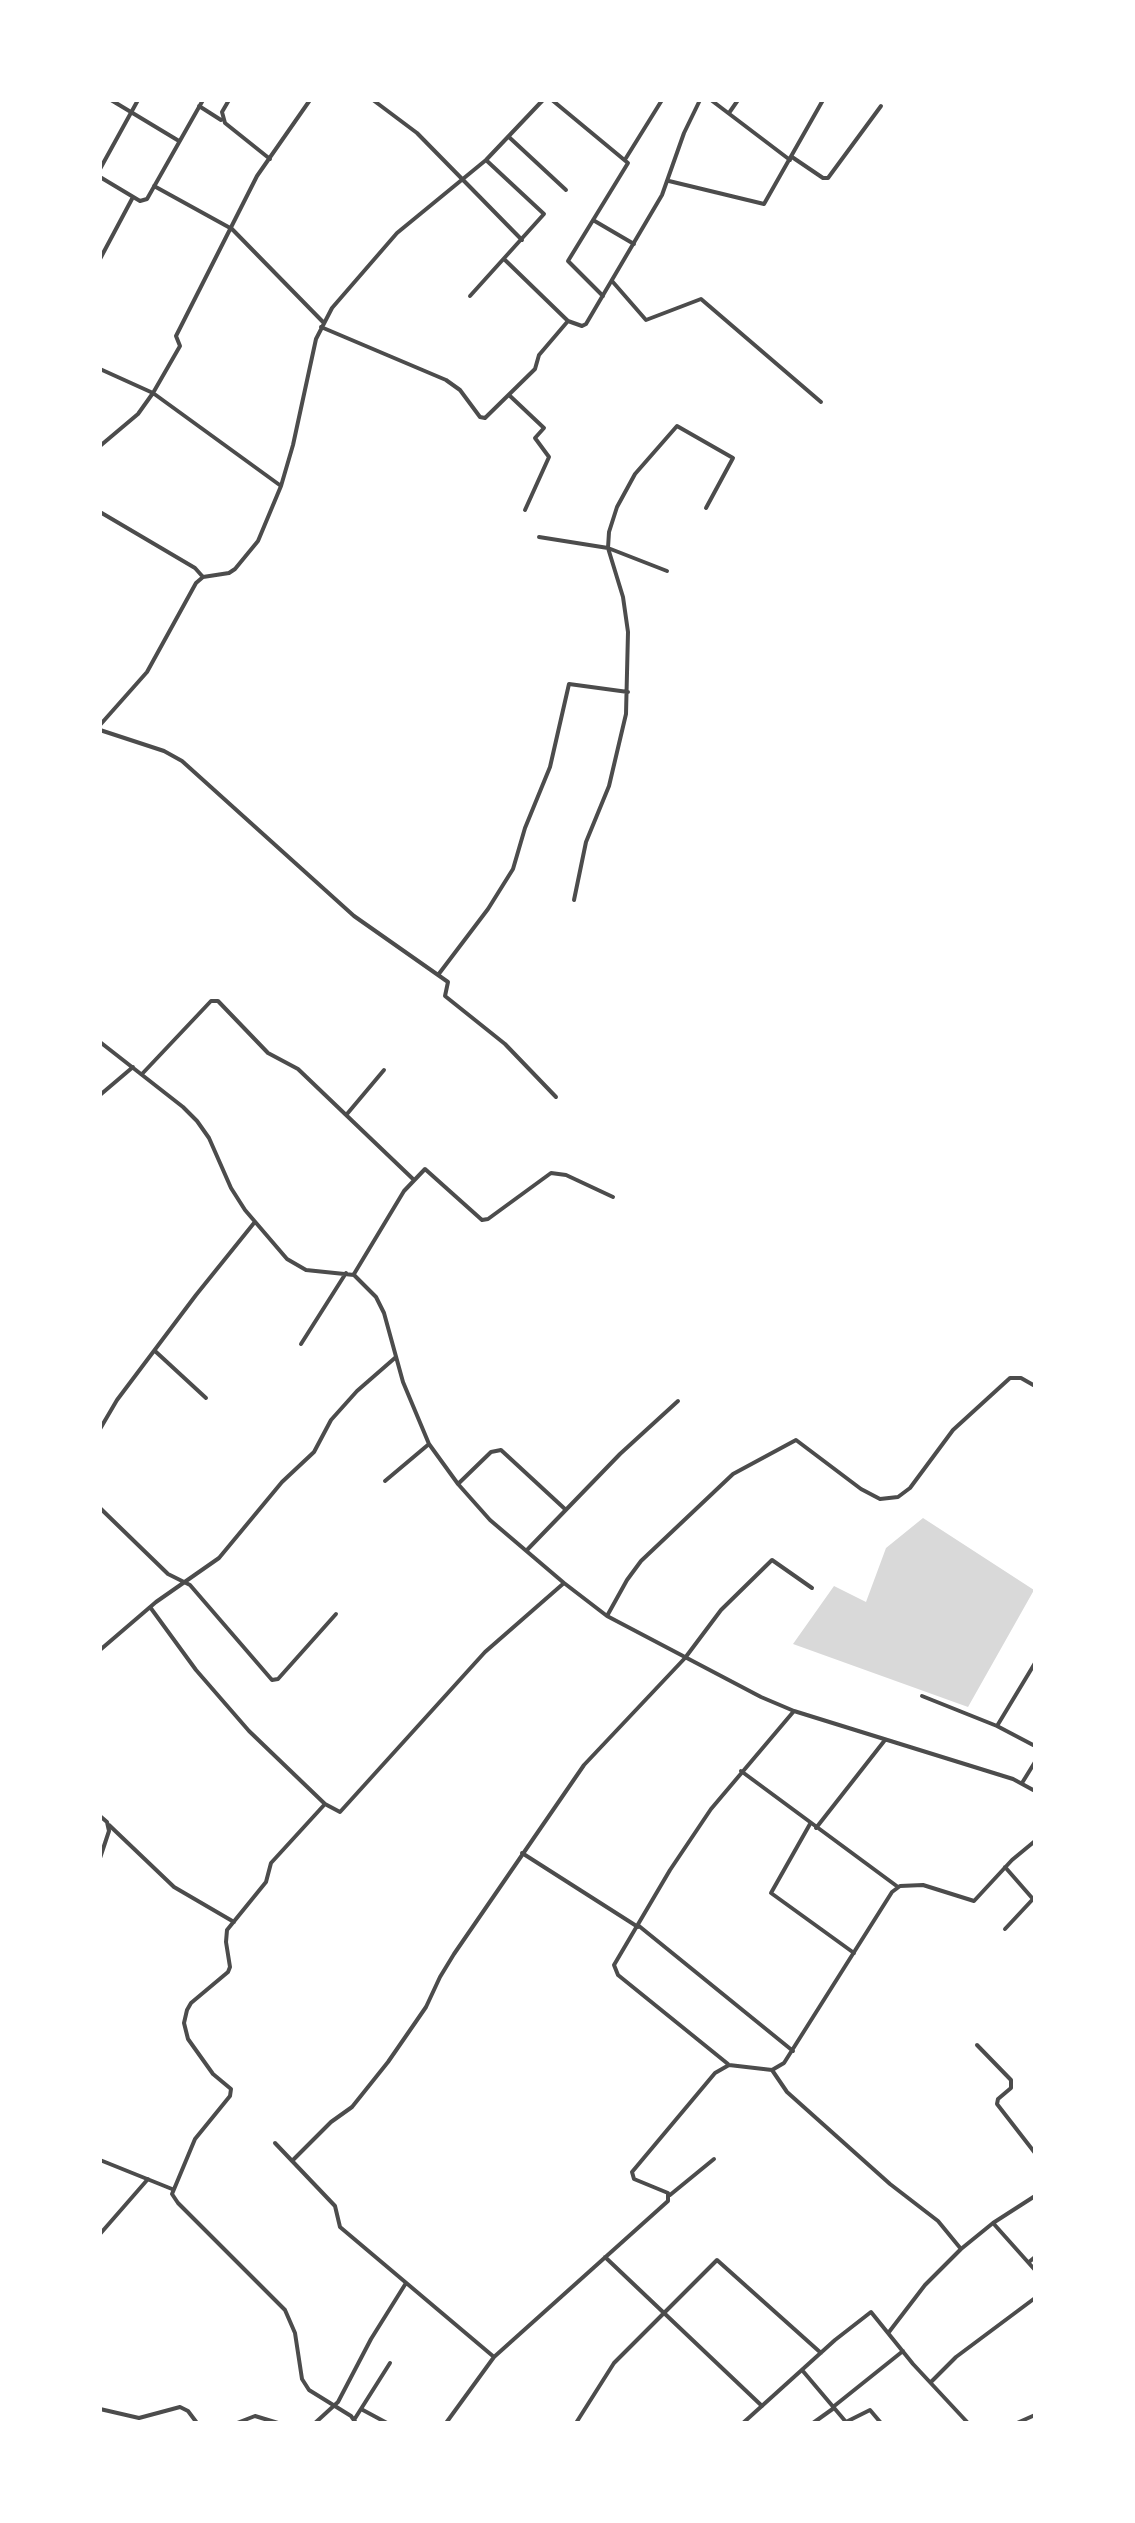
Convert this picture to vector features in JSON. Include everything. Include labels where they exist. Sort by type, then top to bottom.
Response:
[{"type":"street","points":[[111,100],[179,141]]},
{"type":"street","points":[[100,169],[138,100]]},
{"type":"street","points":[[100,179],[144,201],[203,100]]},
{"type":"street","points":[[225,123],[222,112],[229,100]]},
{"type":"street","points":[[100,446],[138,414],[153,393],[180,346],[176,336],[257,176],[310,100]]},
{"type":"street","points":[[373,100],[417,133],[522,240]]},
{"type":"street","points":[[543,100],[486,160],[397,233],[339,299],[322,324],[313,351],[293,445],[262,533],[241,564],[229,573],[203,577],[178,614],[147,672],[100,728],[182,761],[354,916],[449,984],[445,995],[505,1044],[556,1097]]},
{"type":"street","points":[[552,100],[626,158]]},
{"type":"street","points":[[603,296],[568,261],[627,167],[626,158],[662,100]]},
{"type":"street","points":[[504,259],[568,321],[584,326],[668,181],[684,133],[700,100]]},
{"type":"street","points":[[711,100],[823,178],[828,178],[881,106]]},
{"type":"street","points":[[729,113],[738,100]]},
{"type":"street","points":[[668,181],[764,204],[823,100]]},
{"type":"street","points":[[199,106],[270,159]]},
{"type":"street","points":[[510,138],[566,190]]},
{"type":"street","points":[[470,296],[543,218],[544,212],[486,160]]},
{"type":"street","points":[[154,186],[232,229],[322,324],[446,380],[460,390],[482,418],[535,369],[539,355],[568,321]]},
{"type":"street","points":[[100,258],[133,197]]},
{"type":"street","points":[[593,220],[634,244]]},
{"type":"street","points":[[612,281],[646,320],[696,299],[703,301],[821,402]]},
{"type":"street","points":[[100,369],[153,393],[281,486]]},
{"type":"street","points":[[509,395],[544,428],[535,438],[549,457],[525,510]]},
{"type":"street","points":[[574,900],[586,842],[618,755],[626,714],[626,613],[608,548],[612,522],[629,485],[677,426],[732,457],[706,508]]},
{"type":"street","points":[[100,512],[195,568],[203,577]]},
{"type":"street","points":[[539,537],[608,548],[667,571]]},
{"type":"street","points":[[438,975],[488,909],[513,869],[525,828],[550,767],[569,684],[628,692]]},
{"type":"street","points":[[142,1074],[214,1000],[268,1053],[298,1069],[414,1180]]},
{"type":"street","points":[[100,1042],[197,1121],[209,1138],[231,1188],[255,1223],[287,1259],[302,1268],[354,1275],[381,1306],[403,1382],[429,1444],[458,1484],[501,1531],[564,1583],[607,1616],[794,1711],[1022,1783],[1035,1791]]},
{"type":"street","points":[[100,1095],[133,1067]]},
{"type":"street","points":[[346,1115],[384,1070]]},
{"type":"street","points":[[354,1275],[404,1191],[425,1169],[429,1169],[482,1220],[488,1219],[551,1173],[566,1175],[613,1197]]},
{"type":"street","points":[[100,1429],[117,1400],[196,1295],[255,1223]]},
{"type":"street","points":[[301,1344],[346,1273]]},
{"type":"street","points":[[155,1350],[206,1398]]},
{"type":"street","points":[[100,1650],[150,1607],[225,1553],[282,1482],[314,1452],[331,1420],[357,1391],[396,1357]]},
{"type":"street","points":[[607,1616],[641,1561],[733,1474],[796,1440],[861,1489],[880,1499],[898,1497],[910,1488],[953,1430],[1010,1378],[1021,1378],[1035,1386]]},
{"type":"street","points":[[527,1550],[620,1454],[678,1401]]},
{"type":"street","points":[[385,1481],[429,1444]]},
{"type":"street","points":[[458,1484],[491,1452],[501,1450],[566,1510]]},
{"type":"street","points":[[100,1508],[168,1574],[193,1589],[272,1680],[278,1679],[336,1614]]},
{"type":"street","points":[[292,2161],[331,2122],[352,2107],[388,2062],[426,2007],[443,1970],[584,1765],[685,1658],[721,1610],[772,1560],[812,1588]]},
{"type":"street","points":[[150,1607],[223,1702],[325,1804],[342,1811],[485,1652],[564,1583]]},
{"type":"street","points":[[997,1726],[1035,1663]]},
{"type":"street","points":[[922,1696],[997,1726],[1035,1746]]},
{"type":"street","points":[[794,1711],[711,1809],[615,1960],[615,1970],[729,2065],[772,2070],[781,2067],[898,1887],[923,1885],[974,1901],[1005,1867],[1035,1841]]},
{"type":"street","points":[[816,1828],[885,1740]]},
{"type":"street","points":[[1022,1783],[1035,1762]]},
{"type":"street","points":[[741,1771],[898,1887]]},
{"type":"street","points":[[325,1804],[271,1863],[266,1882],[226,1935],[230,1967],[191,2003],[184,2023],[188,2039],[213,2074],[231,2089],[230,2096],[195,2139],[172,2194],[285,2310],[295,2333],[304,2382],[309,2390],[355,2421],[390,2363]]},
{"type":"street","points":[[100,1816],[174,1887],[234,1922]]},
{"type":"street","points":[[810,1824],[771,1893],[854,1953]]},
{"type":"street","points":[[100,1858],[109,1835],[109,1825]]},
{"type":"street","points":[[522,1853],[638,1926],[793,2051]]},
{"type":"street","points":[[1005,1867],[1033,1899],[1005,1929]]},
{"type":"street","points":[[977,2045],[1011,2080],[1011,2088],[998,2099],[997,2104],[1035,2153]]},
{"type":"street","points":[[670,2195],[634,2179],[632,2172],[715,2073],[729,2065]]},
{"type":"street","points":[[772,2070],[787,2092],[890,2184],[938,2221],[961,2249]]},
{"type":"street","points":[[275,2143],[335,2206],[340,2227],[494,2357]]},
{"type":"street","points":[[446,2423],[494,2357],[668,2201],[670,2195],[714,2159]]},
{"type":"street","points":[[100,2160],[173,2189]]},
{"type":"street","points":[[100,2234],[148,2179]]},
{"type":"street","points":[[889,2332],[925,2285],[961,2249],[993,2223],[1035,2196]]},
{"type":"street","points":[[993,2223],[1035,2270]]},
{"type":"street","points":[[605,2257],[762,2406]]},
{"type":"street","points":[[1029,2262],[1035,2257]]},
{"type":"street","points":[[576,2423],[614,2363],[717,2260],[821,2353]]},
{"type":"street","points":[[315,2423],[334,2407],[406,2283]]},
{"type":"street","points":[[930,2383],[956,2357],[1035,2300]]},
{"type":"street","points":[[743,2423],[871,2312],[968,2423]]},
{"type":"street","points":[[813,2423],[903,2351]]},
{"type":"street","points":[[802,2370],[847,2423],[870,2410],[881,2423]]},
{"type":"street","points":[[100,2409],[139,2418],[180,2407],[188,2411],[197,2423]]},
{"type":"street","points":[[361,2409],[387,2423]]},
{"type":"street","points":[[1017,2423],[1035,2415]]},
{"type":"street","points":[[237,2423],[255,2416],[278,2423]]},
{"type":"shaded area","points":[[923,1518],[1034,1590],[968,1707],[793,1644],[834,1586],[866,1602],[886,1548]]}]
